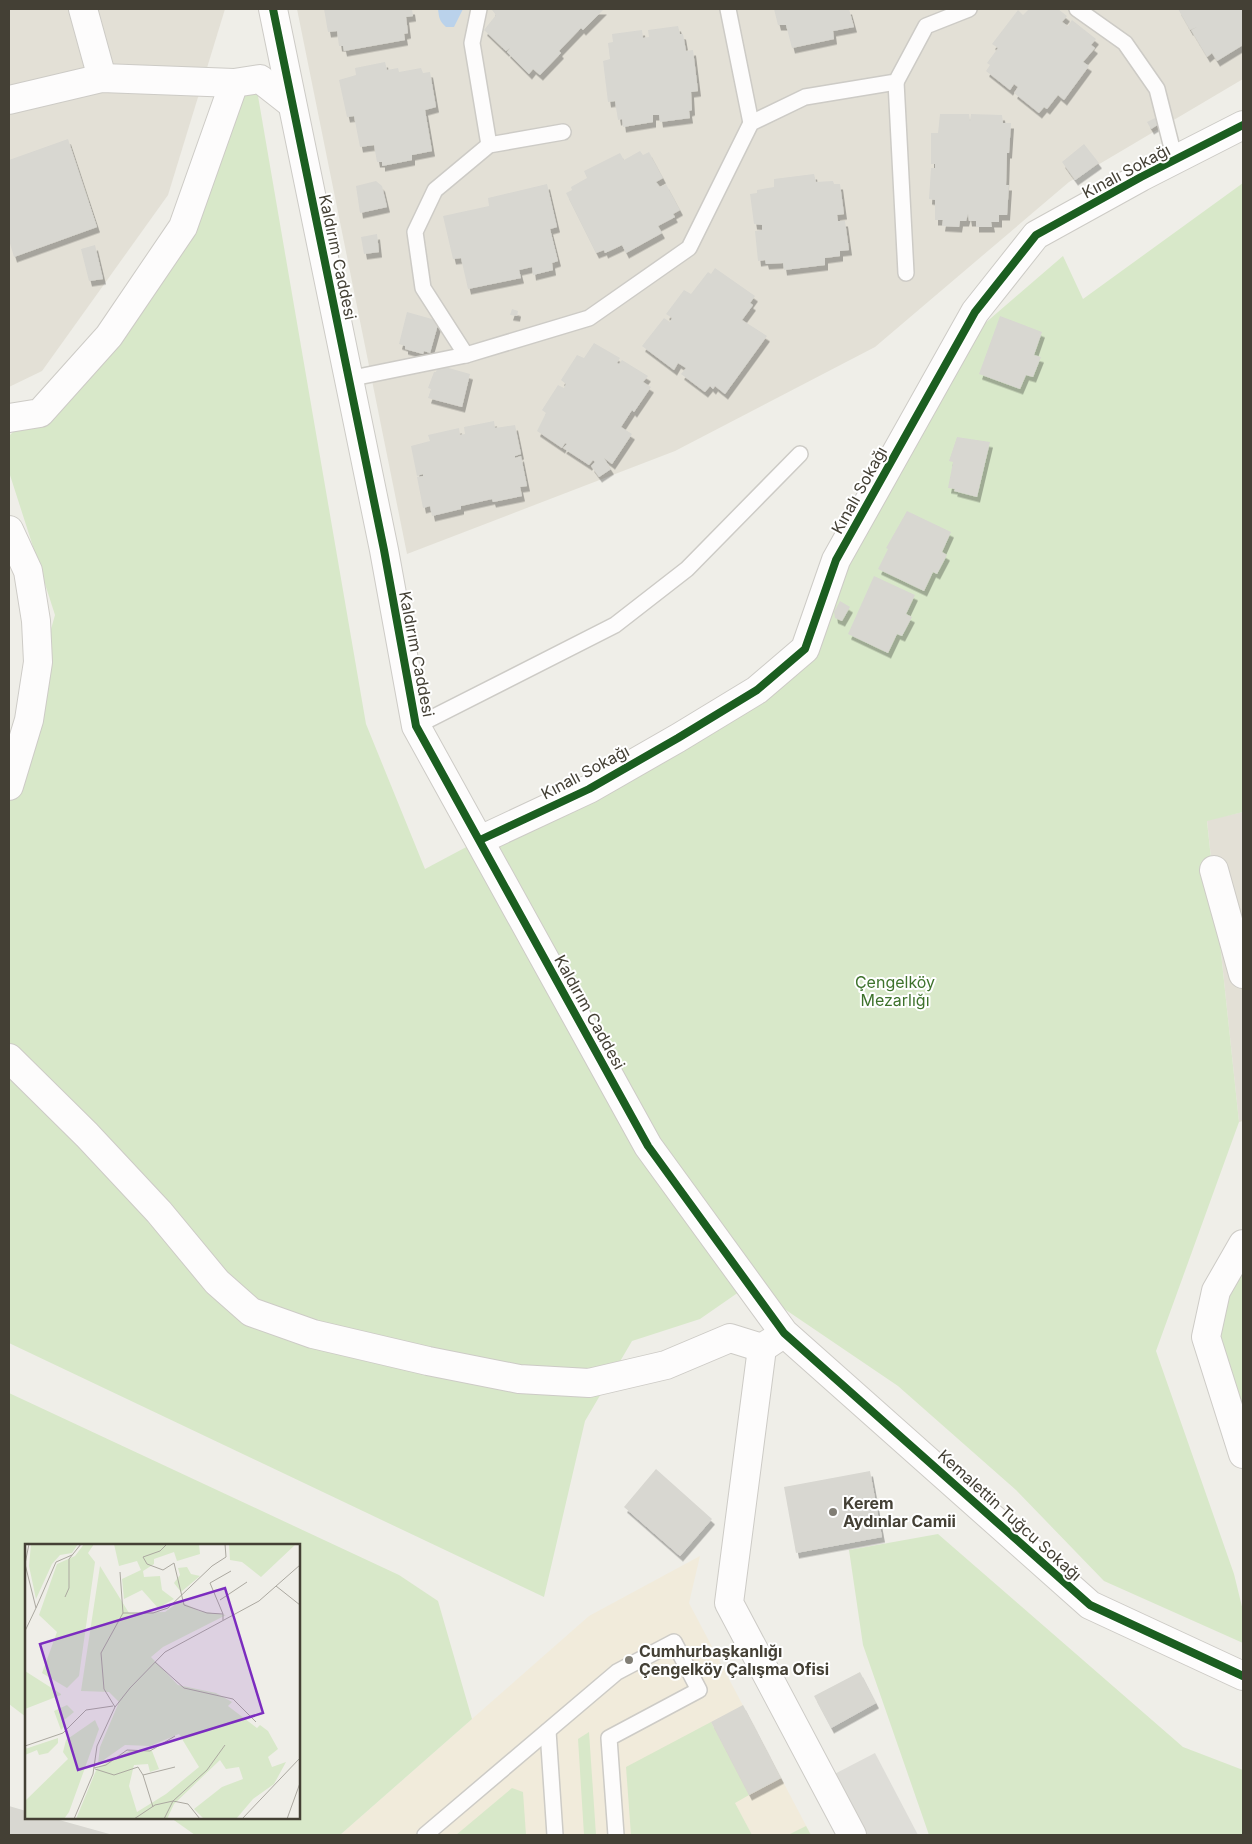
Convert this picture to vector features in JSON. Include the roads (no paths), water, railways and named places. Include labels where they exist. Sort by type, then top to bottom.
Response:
[{"type":"street","points":[[83,9],[102,78]]},
{"type":"street","name":"Kaldırım Caddesi","points":[[273,9],[384,550],[416,726],[648,1146],[784,1333]]},
{"type":"street","points":[[9,100],[102,78],[234,83],[260,79],[292,104]]},
{"type":"street","points":[[9,418],[40,412],[109,336],[183,227],[234,83]]},
{"type":"street","name":"Kınalı Sokağı","points":[[480,840],[588,788],[678,738],[757,690],[805,649],[836,560],[975,312],[1036,235],[1175,160],[1243,126]]},
{"type":"street","points":[[9,530],[28,571],[36,621],[38,662],[29,720],[9,786]]},
{"type":"street","points":[[1214,870],[1243,974]]},
{"type":"street","points":[[9,1058],[88,1135],[159,1212],[217,1282],[251,1312],[313,1334],[428,1361],[519,1379],[589,1383],[666,1365],[730,1338],[762,1348]]},
{"type":"street","points":[[1243,1244],[1216,1291],[1206,1337],[1243,1454]]},
{"type":"street","points":[[784,1333],[762,1348],[729,1603],[852,1835]]},
{"type":"street","name":"Kemalettin Tuğcu Sokağı","points":[[784,1333],[1090,1605],[1243,1676]]},
{"type":"lane","points":[[479,9],[472,43],[489,146]]},
{"type":"lane","points":[[348,379],[466,355],[589,318],[689,248],[751,123],[728,9]]},
{"type":"lane","points":[[906,273],[896,82],[926,26],[969,9]]},
{"type":"lane","points":[[1077,9],[1125,44],[1157,89],[1175,160]]},
{"type":"lane","points":[[751,123],[805,97],[896,82]]},
{"type":"lane","points":[[466,355],[423,288],[415,232],[435,190],[489,146],[563,132]]},
{"type":"lane","points":[[416,726],[615,625],[687,569],[800,454]]},
{"type":"lane","points":[[425,1835],[617,1672],[674,1642],[699,1690],[609,1738],[616,1835]]},
{"type":"lane","points":[[548,1731],[555,1835]]},
{"type":"water","points":[[438,9],[463,9],[454,27],[446,27],[440,19]]},
{"type":"place","name":"Kerem Aydınlar Camii","points":[[833,1512]]},
{"type":"place","name":"Cumhurbaşkanlığı Çengelköy Çalışma Ofisi","points":[[629,1660]]},
{"type":"park label","name":"Çengelköy Mezarlığı","points":[[895,991]]}]
